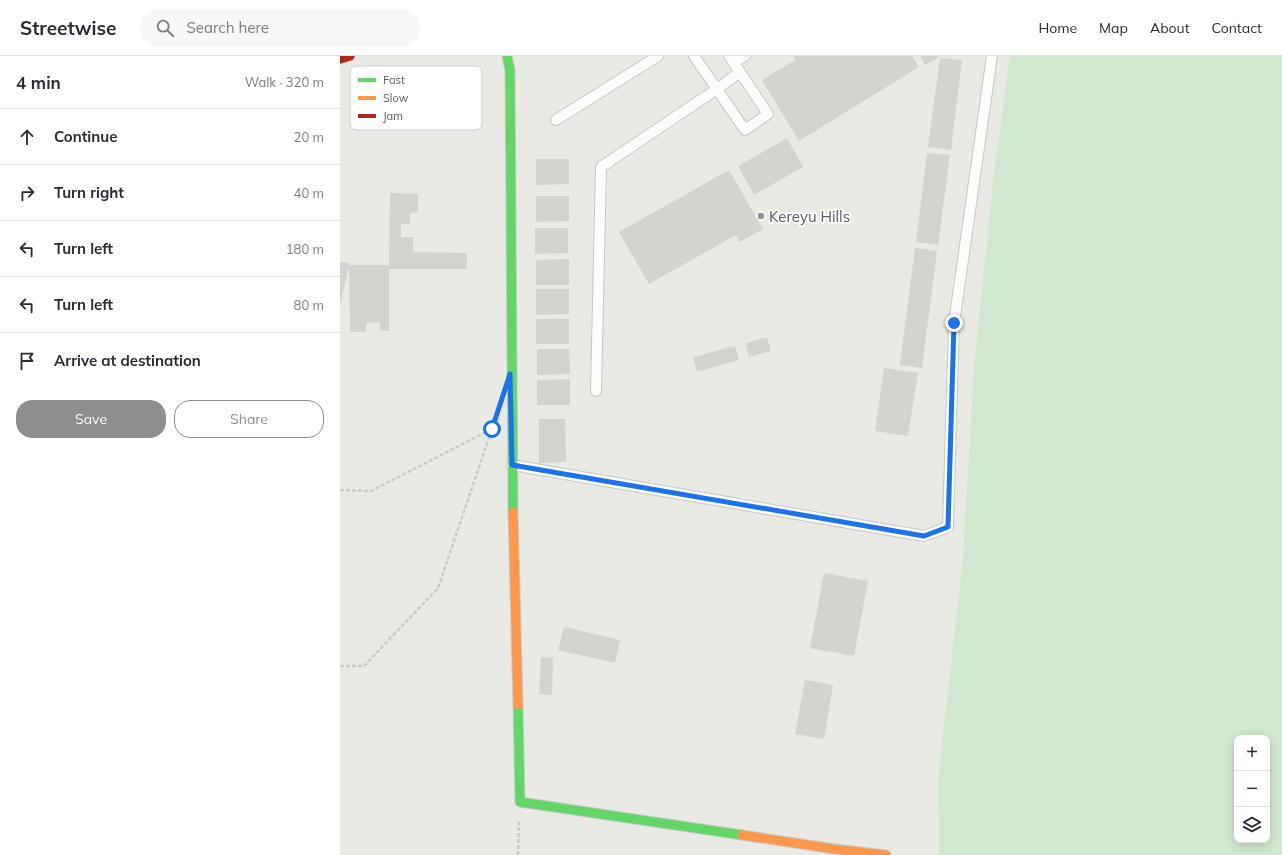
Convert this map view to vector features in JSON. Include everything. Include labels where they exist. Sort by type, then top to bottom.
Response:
[{"type":"street","points":[[340,59],[350,56]]},
{"type":"street","points":[[507,56],[510,70],[512,465],[520,802],[826,848],[886,855]]},
{"type":"lane","points":[[556,120],[658,56]]},
{"type":"lane","points":[[694,56],[745,130],[768,114],[731,59],[745,56]]},
{"type":"lane","points":[[512,465],[924,536],[948,527],[954,323],[992,56]]},
{"type":"lane","points":[[596,391],[601,167],[740,72]]},
{"type":"path","points":[[340,666],[364,666],[438,588],[494,422]]},
{"type":"path","points":[[340,490],[371,491],[492,429]]},
{"type":"path","points":[[518,855],[520,802]]},
{"type":"green space","points":[[1010,56],[1282,56],[1282,855],[939,855],[938,779],[963,558],[974,367],[994,173]]},
{"type":"building","points":[[793,56],[912,56],[919,67],[799,141],[762,80],[795,60]]},
{"type":"building","points":[[920,56],[941,56],[925,65]]},
{"type":"building","points":[[940,58],[962,60],[951,150],[928,147]]},
{"type":"building","points":[[787,138],[803,167],[754,195],[738,166]]},
{"type":"building","points":[[927,153],[950,155],[938,245],[916,242]]},
{"type":"building","points":[[536,159],[569,159],[569,184],[536,185]]},
{"type":"building","points":[[729,170],[763,229],[740,242],[736,235],[649,284],[619,232]]},
{"type":"building","points":[[390,193],[418,194],[418,212],[410,214],[410,224],[401,224],[401,237],[413,237],[413,252],[467,253],[467,269],[389,269],[389,331],[380,331],[380,322],[366,323],[366,332],[350,332],[349,266],[340,306],[340,262],[350,263],[349,265],[389,265]]},
{"type":"building","points":[[536,196],[569,196],[569,221],[536,222]]},
{"type":"building","points":[[535,228],[568,228],[568,253],[535,254]]},
{"type":"building","points":[[915,248],[937,251],[922,368],[900,365]]},
{"type":"building","points":[[569,259],[569,285],[536,285],[536,260]]},
{"type":"building","points":[[536,289],[569,289],[569,314],[536,315]]},
{"type":"building","points":[[536,319],[569,319],[569,344],[536,344]]},
{"type":"building","points":[[767,337],[771,351],[749,357],[746,343]]},
{"type":"building","points":[[735,346],[739,360],[697,372],[693,357]]},
{"type":"building","points":[[537,349],[569,349],[570,374],[537,375]]},
{"type":"building","points":[[884,368],[918,373],[908,436],[875,431]]},
{"type":"building","points":[[570,379],[570,405],[537,405],[537,380]]},
{"type":"building","points":[[539,419],[565,419],[566,462],[539,463]]},
{"type":"building","points":[[824,573],[868,581],[854,656],[810,648]]},
{"type":"building","points":[[564,627],[620,640],[615,663],[558,650]]},
{"type":"building","points":[[541,657],[553,658],[552,695],[539,694]]},
{"type":"building","points":[[805,680],[833,685],[824,739],[795,734]]},
{"type":"traffic: fast","points":[[507,56],[510,70],[513,512]]},
{"type":"traffic: fast","points":[[518,705],[520,802],[742,835]]},
{"type":"traffic: slow","points":[[513,512],[518,705]]},
{"type":"traffic: slow","points":[[742,835],[834,849],[886,855]]},
{"type":"traffic: jam","points":[[340,59],[350,56]]},
{"type":"place","name":"Kereyu Hills","points":[[761,216]]},
{"type":"route","points":[[492,429],[510,374],[512,465],[924,536],[948,527],[954,323]]}]
